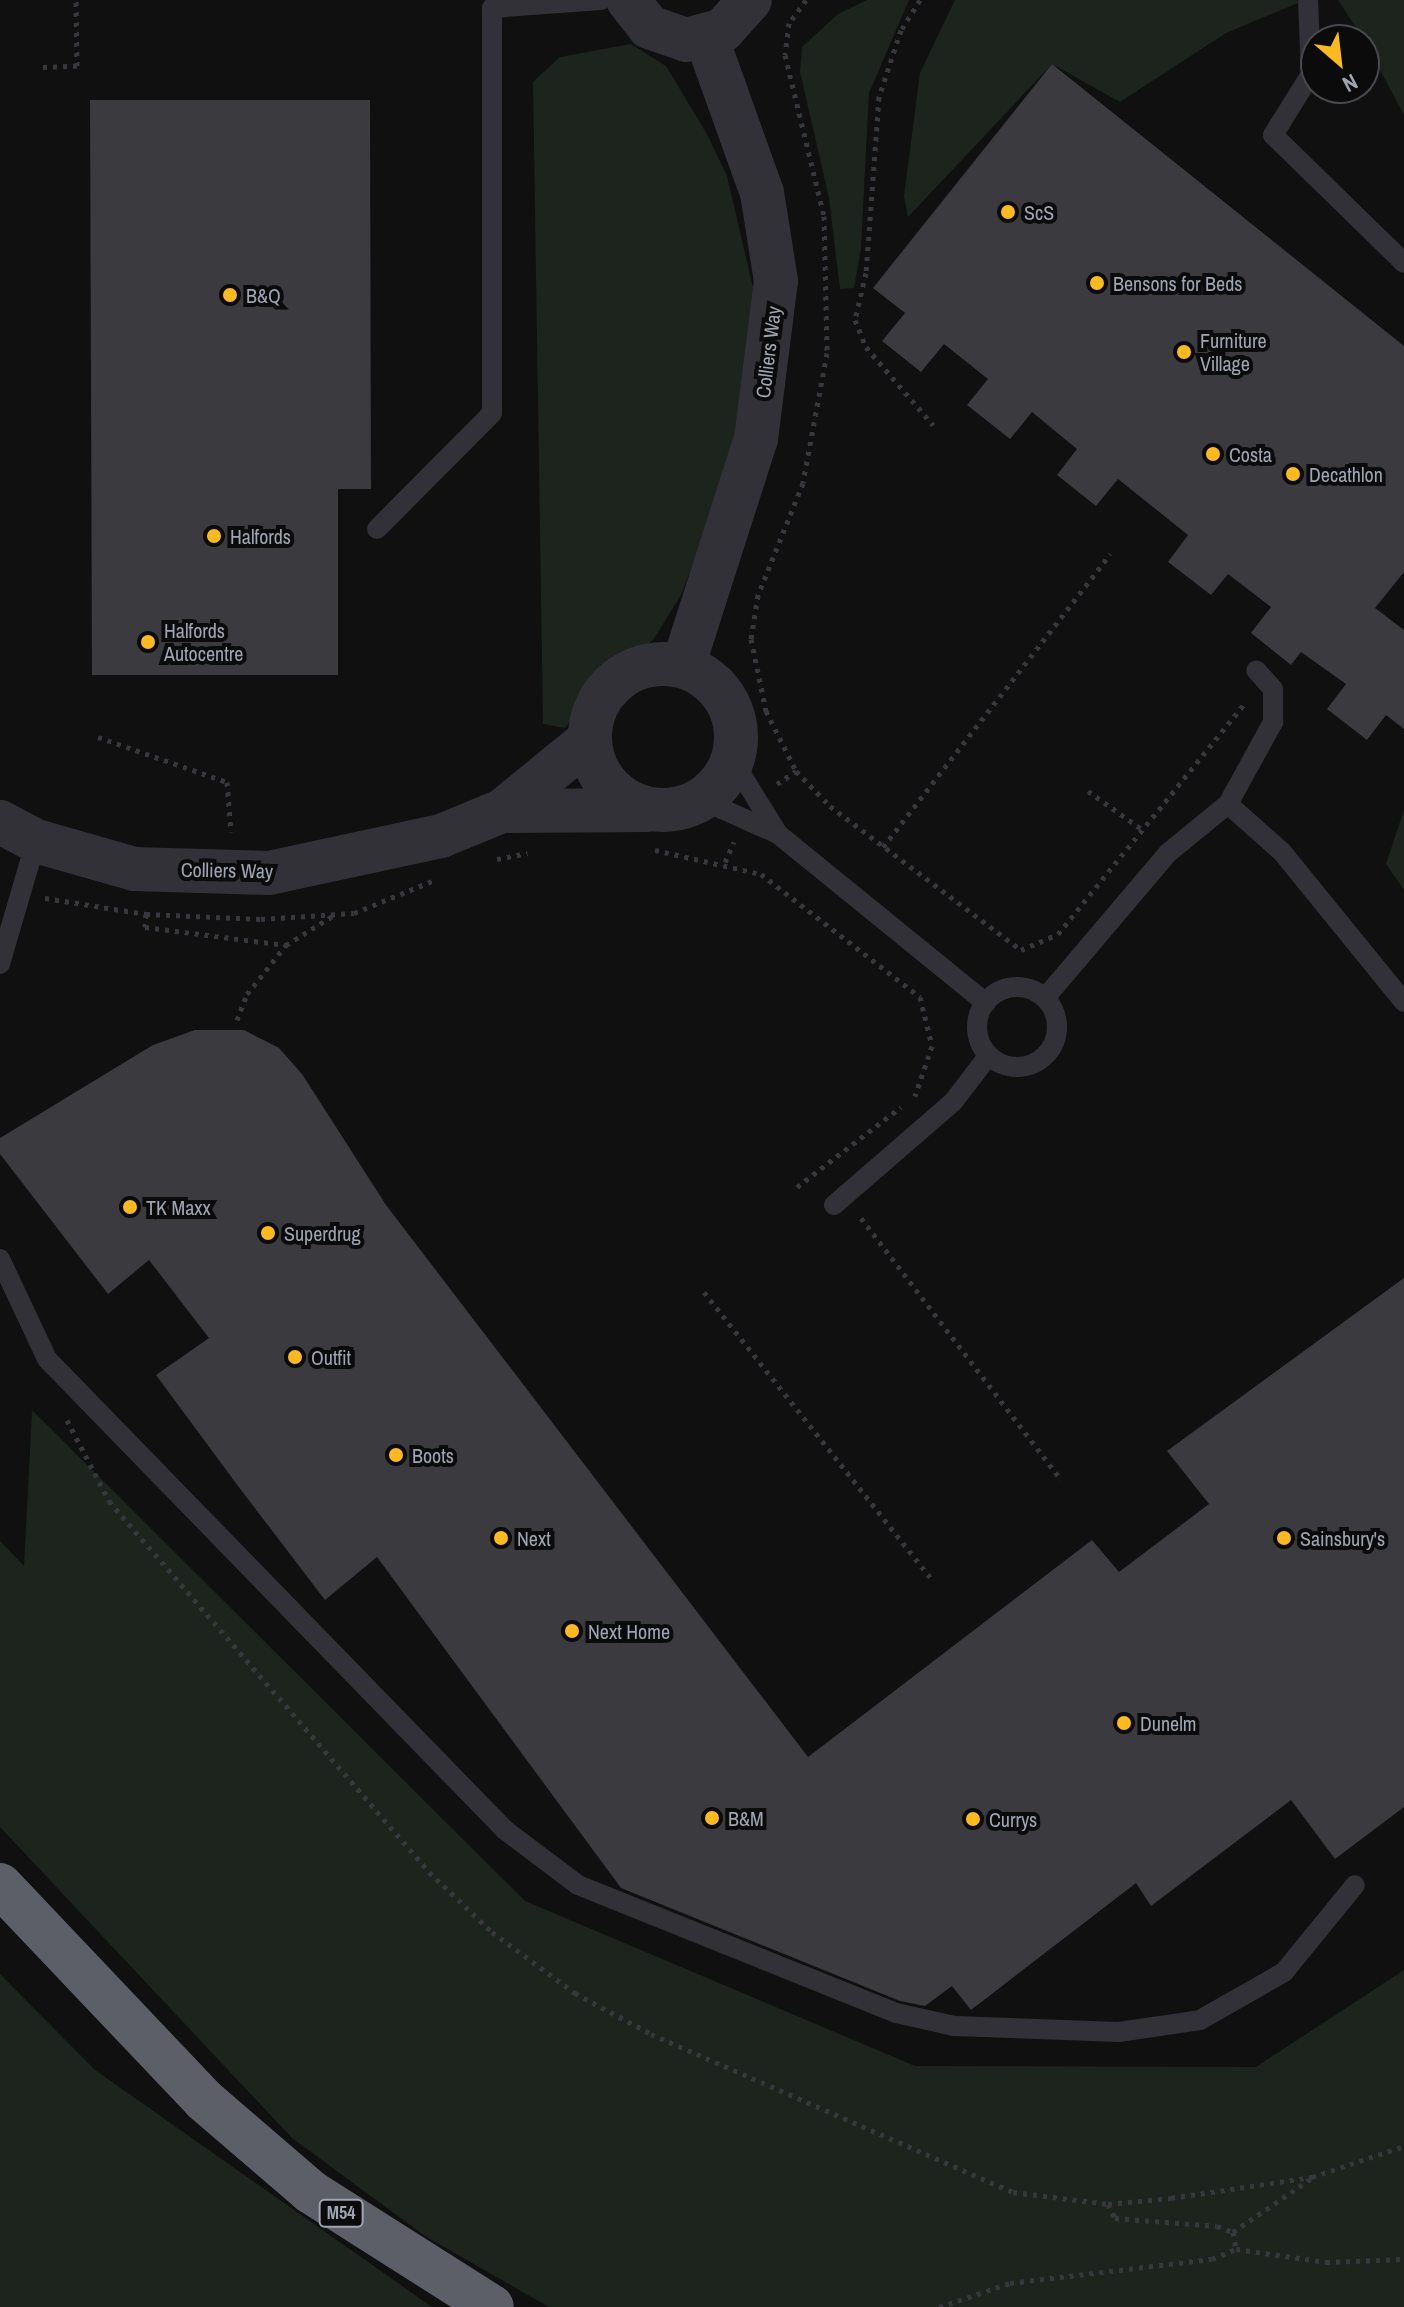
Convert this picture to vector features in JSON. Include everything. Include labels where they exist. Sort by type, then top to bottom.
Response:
[{"type":"highway","name":"M54","points":[[0,1885],[204,2100],[311,2192],[492,2307]]},
{"type":"street","points":[[628,0],[667,36],[706,37],[738,18],[750,0]]},
{"type":"street","name":"Colliers Way","points":[[683,666],[756,439],[776,281],[762,193],[706,37]]},
{"type":"street","points":[[643,829],[606,785],[589,740],[596,706],[617,679],[638,667],[683,666],[722,692],[733,714],[733,761],[702,800]]},
{"type":"street","name":"Colliers Way","points":[[18,831],[134,869],[221,871],[337,863],[502,811],[589,740]]},
{"type":"street","name":"Colliers Way","points":[[502,811],[643,829],[702,800]]},
{"type":"lane","points":[[377,529],[492,413],[492,8],[601,0]]},
{"type":"lane","points":[[1308,0],[1311,74],[1273,135],[1404,263]]},
{"type":"lane","points":[[1045,998],[1168,853],[1228,804],[1273,722],[1273,689],[1260,675]]},
{"type":"lane","points":[[733,761],[778,834]]},
{"type":"lane","points":[[702,800],[778,834],[986,1003]]},
{"type":"lane","points":[[1228,804],[1282,852],[1404,1002]]},
{"type":"lane","points":[[0,964],[20,893],[18,831]]},
{"type":"lane","points":[[1008,988],[1045,998],[1057,1033],[1046,1055],[1024,1067],[989,1055],[978,1035],[986,1003],[1008,988]]},
{"type":"lane","points":[[844,1206],[953,1102],[989,1055]]},
{"type":"lane","points":[[0,1259],[47,1359],[505,1830],[578,1885],[896,2013],[954,2026],[1119,2032],[1200,2020],[1284,1972],[1355,1885]]},
{"type":"path","points":[[43,67],[77,66],[76,0]]},
{"type":"path","points":[[806,0],[789,23],[785,55],[824,216],[827,353],[803,483],[758,595],[751,639],[766,711],[796,771],[883,847],[1021,950],[1052,940],[1143,830],[1260,675]]},
{"type":"path","points":[[920,0],[901,30],[879,97],[866,273],[855,320],[866,347],[933,425]]},
{"type":"path","points":[[883,847],[1110,554]]},
{"type":"path","points":[[98,737],[227,782],[234,864],[207,881],[205,918]]},
{"type":"path","points":[[1088,791],[1143,830],[1168,853]]},
{"type":"path","points":[[643,829],[761,874],[920,997],[932,1046],[917,1094],[797,1187]]},
{"type":"path","points":[[481,862],[540,850]]},
{"type":"path","points":[[237,1020],[247,994],[286,945],[334,915],[442,877]]},
{"type":"path","points":[[20,893],[146,914],[205,918],[334,915]]},
{"type":"path","points":[[146,914],[145,927],[286,945]]},
{"type":"path","points":[[844,1206],[1061,1480]]},
{"type":"path","points":[[704,1292],[930,1577]]},
{"type":"path","points":[[1108,2204],[1115,2218],[1233,2232],[1312,2177]]},
{"type":"path","points":[[1233,2232],[1236,2249]]},
{"type":"path","points":[[939,2307],[1010,2283],[1212,2259],[1236,2249],[1326,2262],[1404,2259]]},
{"type":"shaded area","points":[[867,0],[909,0],[869,93],[861,248],[854,288],[840,289],[829,198],[800,72],[802,47],[838,14]]},
{"type":"shaded area","points":[[955,0],[1297,0],[1298,3],[1226,33],[1120,102],[1052,64],[908,217],[904,196],[920,73]]},
{"type":"shaded area","points":[[1338,0],[1404,0],[1404,115],[1380,70],[1380,24],[1354,24]]},
{"type":"shaded area","points":[[631,44],[666,66],[708,136],[727,176],[754,292],[738,446],[681,595],[653,640],[601,682],[565,728],[543,724],[533,82],[560,57]]},
{"type":"shaded area","points":[[1404,810],[1404,890],[1386,864]]},
{"type":"shaded area","points":[[32,1410],[525,1901],[915,2066],[1256,2067],[1404,1970],[1404,2307],[549,2307],[425,2236],[292,2138],[0,1827],[0,1541],[24,1566]]},
{"type":"shaded area","points":[[0,1974],[95,2070],[432,2307],[0,2307]]},
{"type":"building","points":[[1052,64],[1404,346],[1404,572],[1375,608],[1404,630],[1404,729],[1386,715],[1367,740],[1327,709],[1346,684],[1301,652],[1291,665],[1251,633],[1271,607],[1228,574],[1211,595],[1168,562],[1188,535],[1118,479],[1096,506],[1057,475],[1077,449],[1032,412],[1010,439],[967,405],[988,379],[944,344],[921,372],[882,341],[905,313],[873,288]]},
{"type":"building","name":"B&Q","points":[[90,100],[370,100],[371,489],[338,489],[338,675],[92,675]]},
{"type":"building","points":[[195,1030],[244,1030],[279,1048],[302,1074],[386,1205],[808,1757],[1092,1540],[1119,1572],[1209,1504],[1167,1451],[1404,1278],[1404,1807],[1335,1859],[1291,1800],[1151,1906],[1136,1883],[971,2010],[952,1986],[925,2006],[900,2001],[621,1888],[377,1557],[325,1600],[238,1486],[156,1375],[209,1338],[149,1260],[108,1294],[0,1154],[0,1138],[153,1045]]},
{"type":"place","name":"ScS","points":[[1008,212]]},
{"type":"place","name":"Bensons for Beds","points":[[1097,283]]},
{"type":"place","name":"B&Q","points":[[230,295]]},
{"type":"place","name":"Furniture Village","points":[[1184,352]]},
{"type":"place","name":"Costa","points":[[1213,454]]},
{"type":"place","name":"Decathlon","points":[[1293,474]]},
{"type":"place","name":"Halfords","points":[[214,536]]},
{"type":"place","name":"Halfords Autocentre","points":[[148,642]]},
{"type":"place","name":"TK Maxx","points":[[130,1207]]},
{"type":"place","name":"Superdrug","points":[[268,1233]]},
{"type":"place","name":"Outfit","points":[[295,1357]]},
{"type":"place","name":"Boots","points":[[396,1455]]},
{"type":"place","name":"Next","points":[[501,1538]]},
{"type":"place","name":"Sainsbury's","points":[[1284,1538]]},
{"type":"place","name":"Next Home","points":[[572,1631]]},
{"type":"place","name":"Dunelm","points":[[1124,1723]]},
{"type":"place","name":"B&M","points":[[712,1818]]},
{"type":"place","name":"Currys","points":[[973,1819]]}]
